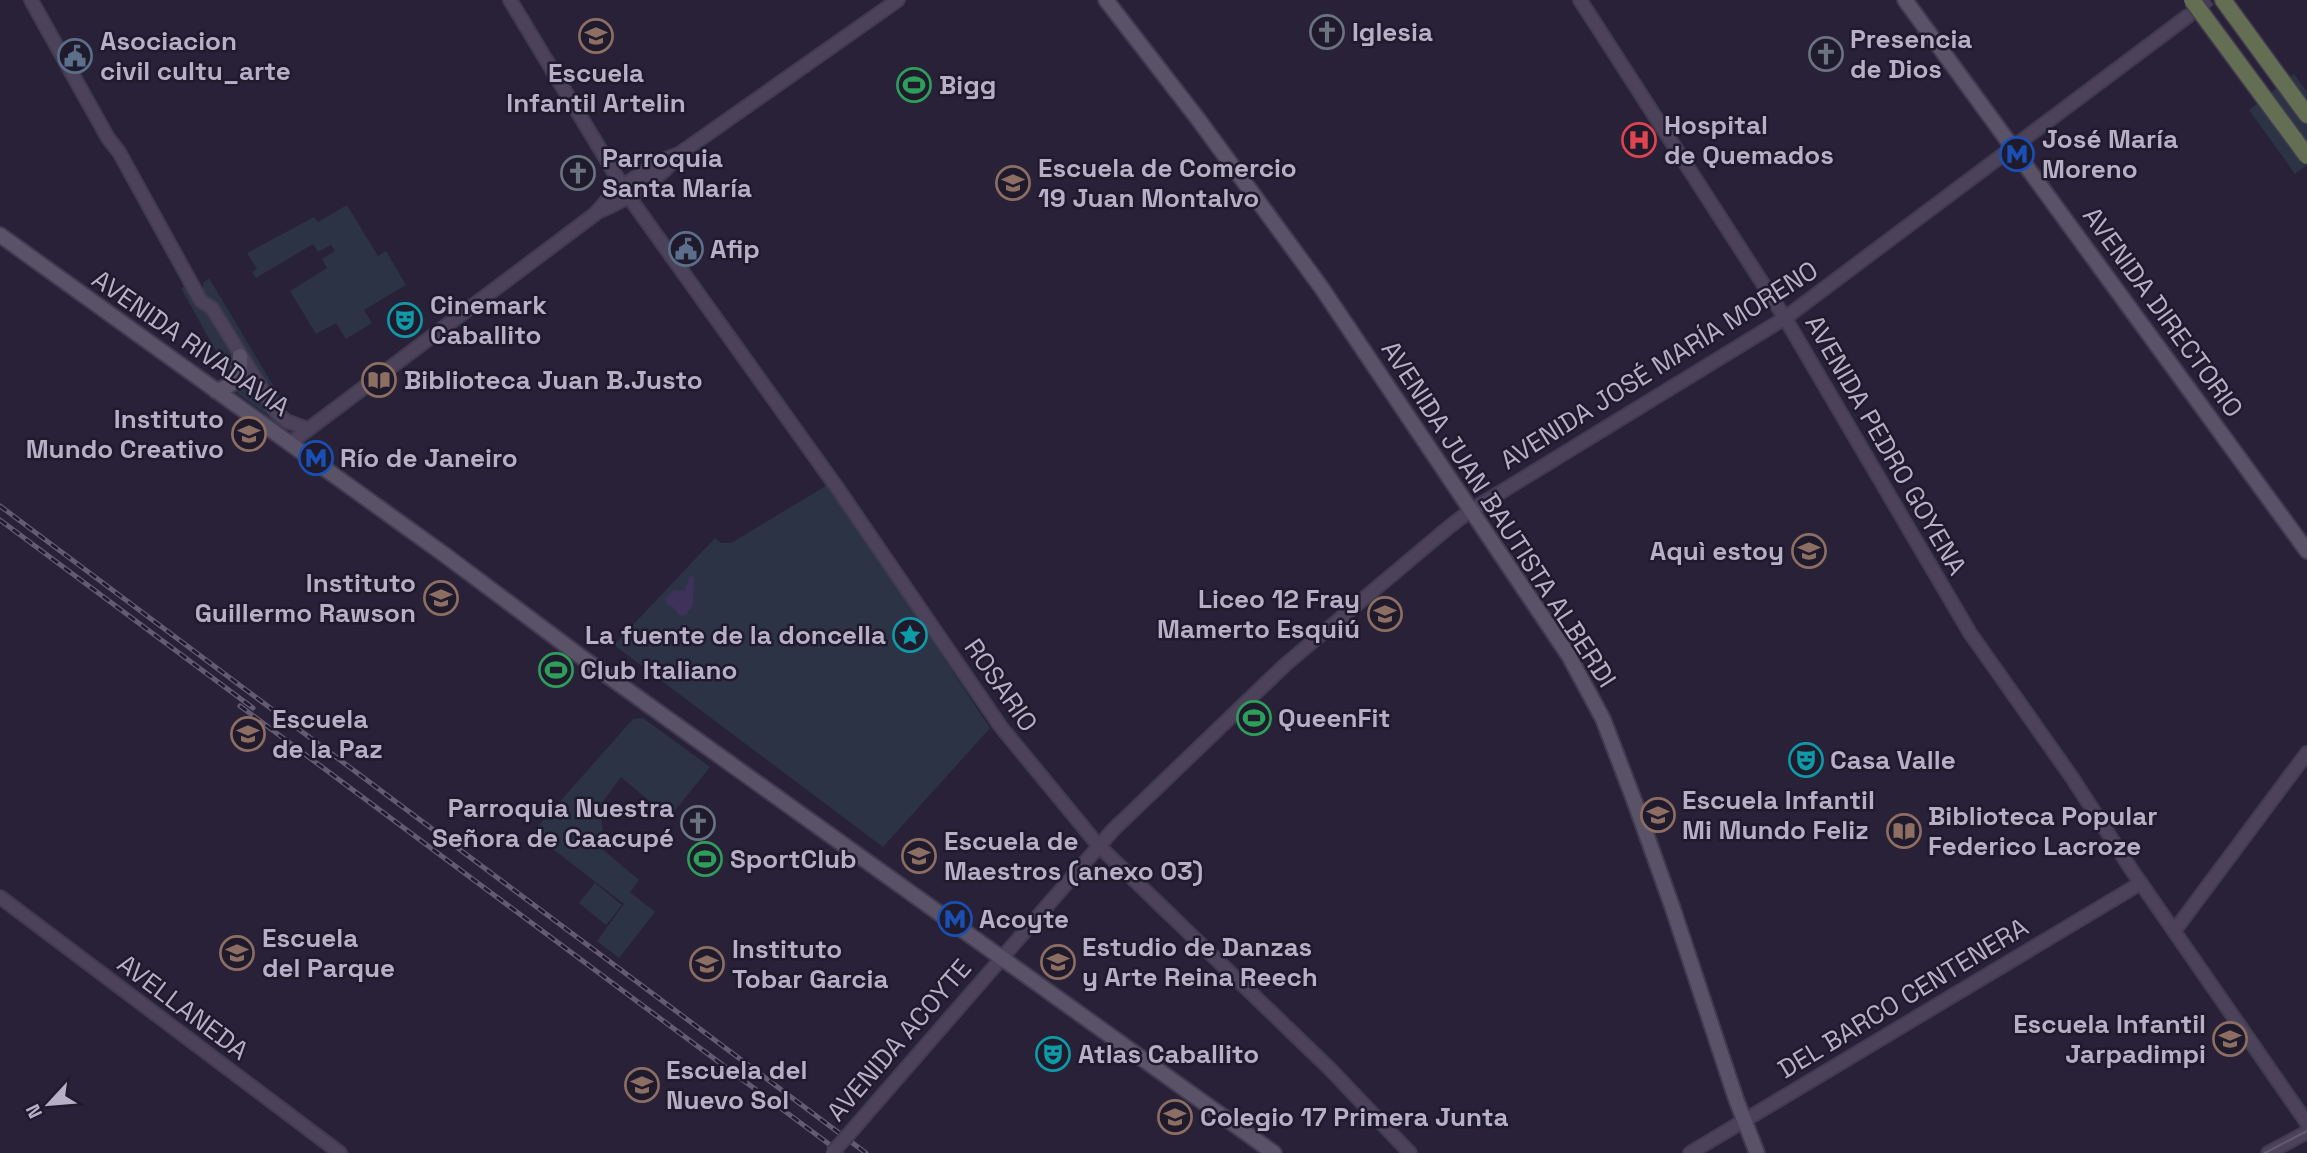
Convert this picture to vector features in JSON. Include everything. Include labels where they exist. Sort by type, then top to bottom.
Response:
[{"type":"highway","points":[[2223,0],[2307,115]]},
{"type":"highway","points":[[2230,0],[2269,61]]},
{"type":"highway","points":[[2188,5],[2307,156]]},
{"type":"main road","points":[[32,0],[201,301],[212,308],[276,412],[286,421],[308,429]]},
{"type":"main road","name":"ROSARIO","points":[[510,0],[625,192],[838,489],[1001,727],[1098,845],[1321,1061],[1410,1153]]},
{"type":"main road","points":[[290,443],[595,214],[614,192],[625,192],[660,161],[679,154],[898,0]]},
{"type":"main road","name":"AVENIDA JUAN BAUTISTA ALBERDI","points":[[1106,0],[1198,119],[1321,287],[1569,656],[1603,719],[1664,884],[1744,1122],[1757,1153]]},
{"type":"main road","name":"AVENIDA PEDRO GOYENA","points":[[1580,0],[1785,318],[1970,633],[2064,769],[2069,782],[2119,857],[2131,869],[2175,930],[2307,1123]]},
{"type":"main road","name":"AVENIDA DIRECTORIO","points":[[1905,0],[2307,551]]},
{"type":"main road","name":"AVENIDA JOSÉ MARÍA MORENO","points":[[1001,957],[1098,845],[1286,664],[1470,511],[1785,318],[2012,147],[2188,5]]},
{"type":"main road","name":"AVENIDA RIVADAVIA","points":[[0,235],[1274,1153]]},
{"type":"main road","points":[[216,391],[231,385],[237,379],[242,369],[240,356]]},
{"type":"main road","points":[[2175,930],[2307,753]]},
{"type":"main road","name":"DEL BARCO CENTENERA","points":[[1690,1153],[2141,883]]},
{"type":"main road","name":"AVELLANEDA","points":[[0,897],[340,1153]]},
{"type":"main road","name":"AVENIDA ACOYTE","points":[[832,1153],[1001,957]]},
{"type":"main road","points":[[2268,1153],[2307,1132]]},
{"type":"shaded area","points":[[2294,74],[2307,92],[2307,165],[2295,174],[2249,110]]},
{"type":"shaded area","points":[[347,205],[378,256],[386,251],[406,285],[364,310],[372,323],[346,339],[336,323],[316,334],[290,291],[327,268],[322,259],[335,251],[331,245],[318,252],[313,244],[256,278],[252,272],[257,269],[247,253],[314,217],[318,222]]},
{"type":"shaded area","points":[[209,278],[286,407],[278,411],[203,291],[203,283]]},
{"type":"shaded area","points":[[186,285],[208,312],[236,359],[234,367],[227,371],[181,288]]},
{"type":"shaded area","points":[[247,372],[292,427],[287,430],[233,390]]},
{"type":"shaded area","points":[[829,484],[990,728],[883,847],[614,645],[715,538],[721,543],[731,543]]},
{"type":"shaded area","points":[[690,576],[694,577],[693,605],[686,615],[680,616],[665,599],[674,590],[685,591]]},
{"type":"shaded area","points":[[643,718],[710,767],[669,818],[621,777],[599,807],[603,830],[594,842],[639,880],[630,892],[655,912],[619,958],[597,941],[624,904],[532,833],[633,719]]},
{"type":"shaded area","points":[[595,883],[622,905],[606,925],[579,903]]},
{"type":"tunnel","points":[[2191,14],[2210,0]]},
{"type":"tram line","points":[[2265,1153],[2307,1131]]},
{"type":"railway","points":[[0,506],[866,1153]]},
{"type":"railway","points":[[0,520],[253,708]]},
{"type":"railway","points":[[240,706],[841,1153]]},
{"type":"place","name":"Iglesia","points":[[1327,32]]},
{"type":"place","name":"Escuela Infantil Artelin","points":[[596,36]]},
{"type":"place","name":"Presencia de Dios","points":[[1826,54]]},
{"type":"place","name":"Asociacion civil cultu_arte","points":[[75,56]]},
{"type":"place","name":"Bigg","points":[[914,85]]},
{"type":"place","name":"Hospital de Quemados","points":[[1639,140]]},
{"type":"place","name":"José María Moreno","points":[[2017,154]]},
{"type":"place","name":"Parroquia Santa María","points":[[578,173]]},
{"type":"place","name":"Escuela de Comercio 19 Juan Montalvo","points":[[1013,183]]},
{"type":"place","name":"Afip","points":[[686,249]]},
{"type":"place","name":"Cinemark Caballito","points":[[405,320]]},
{"type":"place","name":"Biblioteca Juan B.Justo","points":[[379,380]]},
{"type":"place","name":"Instituto Mundo Creativo","points":[[249,434]]},
{"type":"place","name":"Río de Janeiro","points":[[316,458]]},
{"type":"place","name":"Aquì estoy","points":[[1809,551]]},
{"type":"place","name":"Instituto Guillermo Rawson","points":[[441,598]]},
{"type":"place","name":"Liceo 12 Fray Mamerto Esquiú","points":[[1385,614]]},
{"type":"place","name":"La fuente de la doncella","points":[[910,635]]},
{"type":"place","name":"Club Italiano","points":[[556,670]]},
{"type":"place","name":"QueenFit","points":[[1254,718]]},
{"type":"place","name":"Escuela de la Paz","points":[[248,734]]},
{"type":"place","name":"Casa Valle","points":[[1806,760]]},
{"type":"place","name":"Escuela Infantil Mi Mundo Feliz","points":[[1658,815]]},
{"type":"place","name":"Parroquia Nuestra Señora de Caacupé","points":[[698,823]]},
{"type":"place","name":"Biblioteca Popular Federico Lacroze","points":[[1904,831]]},
{"type":"place","name":"Escuela de Maestros (anexo 03)","points":[[919,856]]},
{"type":"place","name":"SportClub","points":[[705,859]]},
{"type":"place","name":"Acoyte","points":[[955,919]]},
{"type":"place","name":"Escuela del Parque","points":[[237,953]]},
{"type":"place","name":"Estudio de Danzas y Arte Reina Reech","points":[[1058,962]]},
{"type":"place","name":"Instituto Tobar Garcia","points":[[707,964]]},
{"type":"place","name":"Escuela Infantil Jarpadimpi","points":[[2230,1039]]},
{"type":"place","name":"Atlas Caballito","points":[[1053,1054]]},
{"type":"place","name":"Escuela del Nuevo Sol","points":[[642,1085]]},
{"type":"place","name":"Colegio 17 Primera Junta","points":[[1175,1117]]}]
